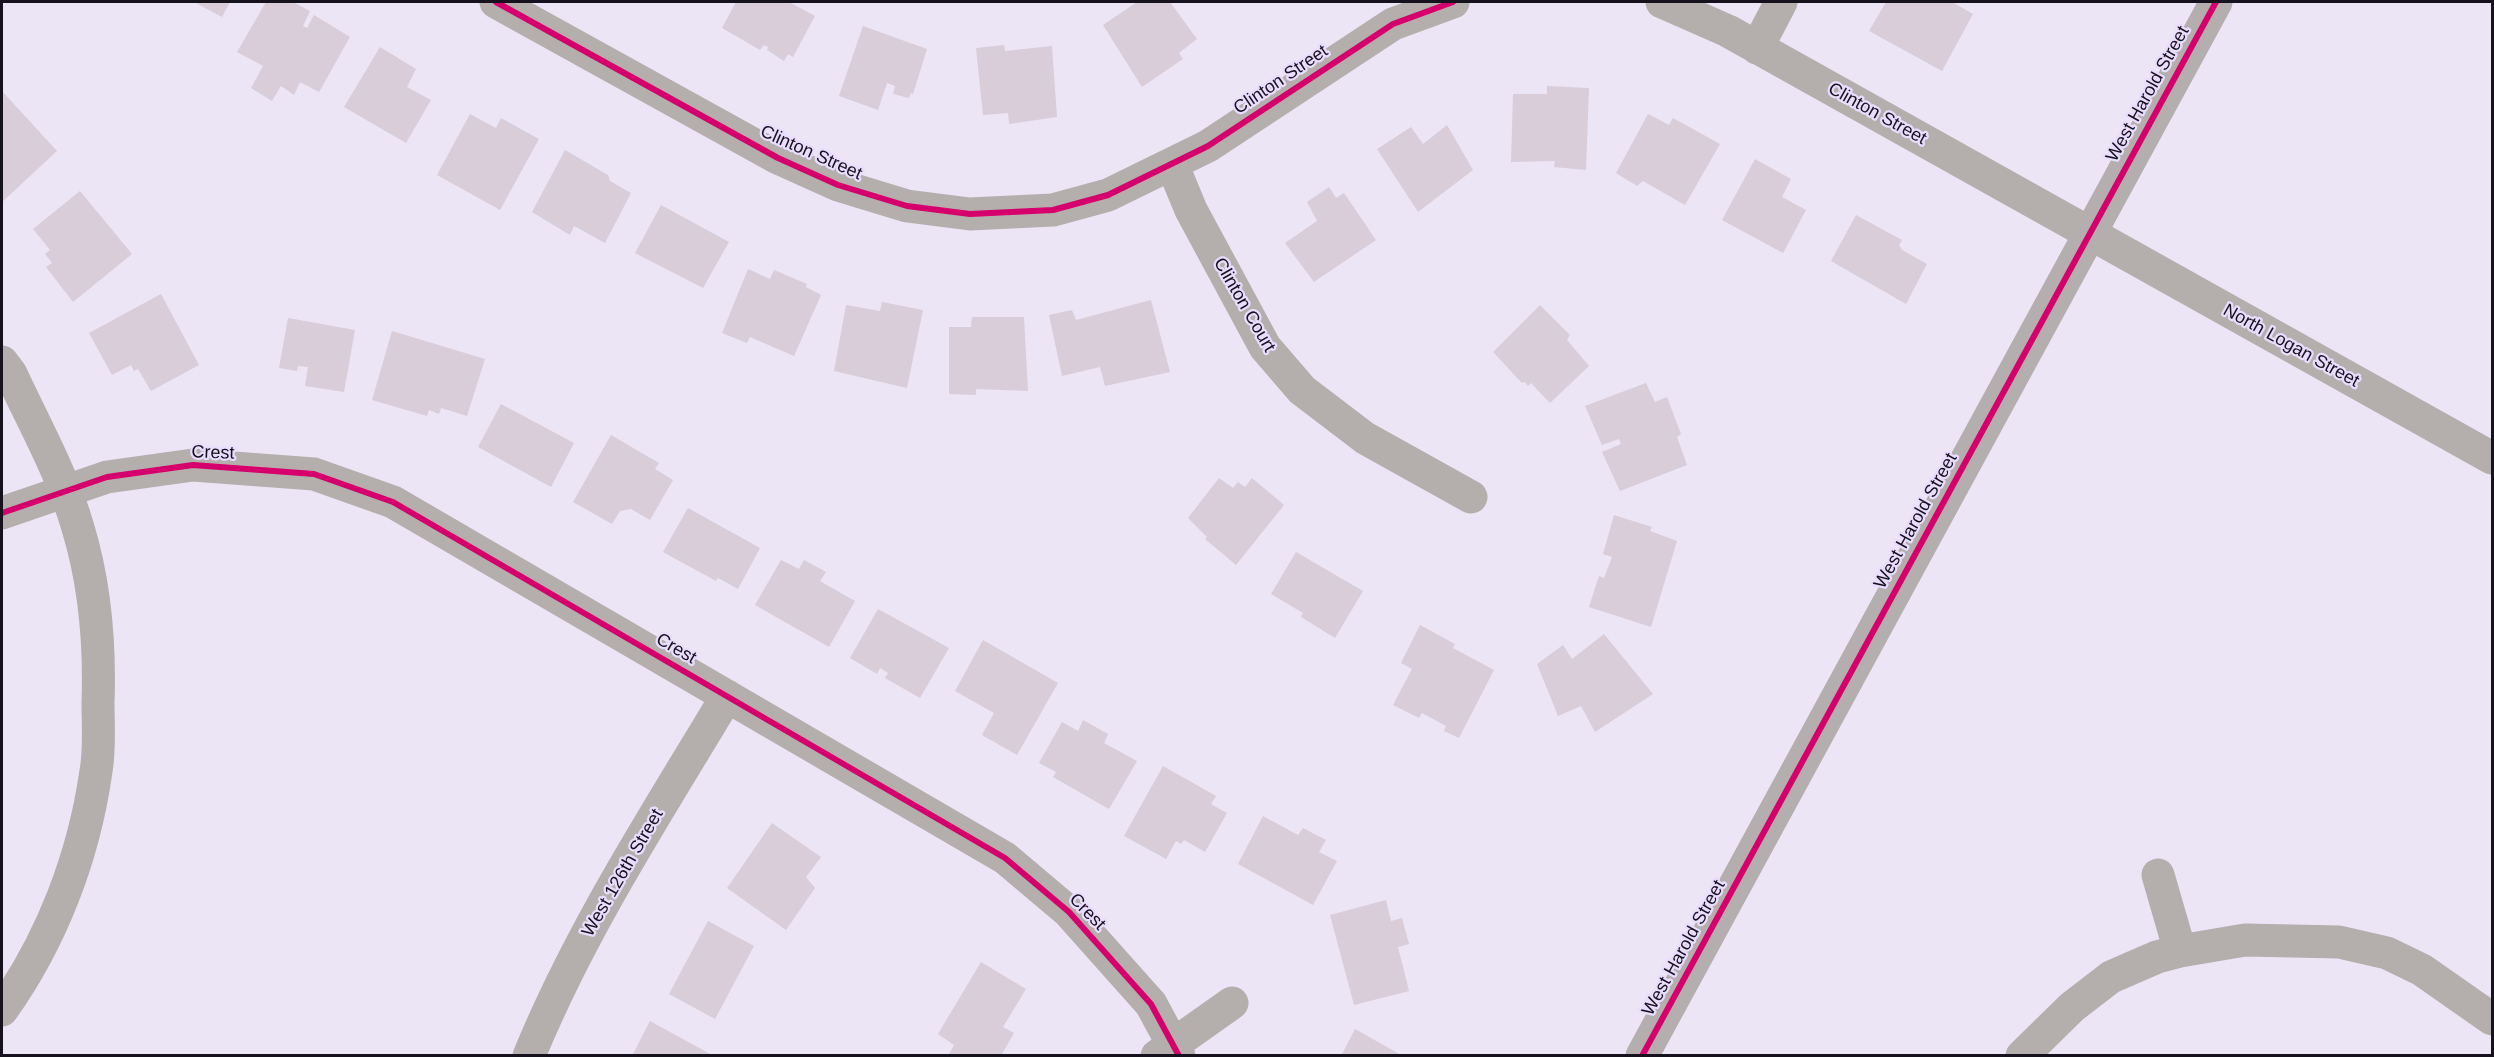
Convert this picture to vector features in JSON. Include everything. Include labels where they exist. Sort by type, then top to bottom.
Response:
[{"type":"main road","name":"West Harold Street","points":[[1642,1056],[2216,2]]},
{"type":"street","name":"Clinton Street","points":[[496,2],[778,158],[838,185],[907,206],[970,214],[1053,210],[1108,195],[1208,146],[1393,24],[1453,2]]},
{"type":"street","name":"Clinton Street","points":[[1662,2],[1728,31],[2090,233]]},
{"type":"street","points":[[1757,48],[1781,2]]},
{"type":"street","name":"Clinton Court","points":[[1172,164],[1191,210],[1265,347],[1302,390],[1365,438],[1471,497]]},
{"type":"street","name":"North Logan Street","points":[[2090,233],[2493,458]]},
{"type":"street","points":[[2,362],[11,374],[65,490],[78,529],[94,603],[99,666],[97,769],[75,861],[56,915],[33,960],[2,1010]]},
{"type":"street","name":"Crest","points":[[2,513],[106,477],[193,465],[314,474],[393,502],[1005,858],[1069,912],[1151,1004],[1170,1052]]},
{"type":"street","name":"West 126th Street","points":[[528,1056],[542,1023],[602,905],[727,696]]},
{"type":"street","points":[[2158,875],[2180,951]]},
{"type":"street","points":[[2022,1056],[2072,1007],[2111,977],[2157,957],[2245,940],[2339,942],[2387,953],[2453,990],[2493,1018]]},
{"type":"street","points":[[1170,1052],[1232,1004]]},
{"type":"building","points":[[194,2],[230,2],[222,17]]},
{"type":"building","points":[[266,2],[293,2],[310,11],[303,26],[307,28],[314,15],[350,37],[319,92],[300,82],[294,95],[281,86],[272,101],[251,88],[263,66],[237,52]]},
{"type":"building","points":[[736,2],[789,2],[815,16],[793,57],[788,54],[784,61],[767,50],[768,47],[764,45],[760,50],[722,28]]},
{"type":"building","points":[[1137,2],[1170,2],[1197,39],[1179,53],[1183,59],[1142,87],[1103,25]]},
{"type":"building","points":[[1886,2],[1952,2],[1973,14],[1942,71],[1869,31]]},
{"type":"building","points":[[863,26],[927,49],[913,94],[911,93],[909,98],[893,94],[895,86],[887,83],[878,110],[839,96]]},
{"type":"building","points":[[1004,45],[1005,51],[1052,46],[1057,117],[1009,124],[1008,113],[983,115],[976,48]]},
{"type":"building","points":[[380,47],[416,69],[407,87],[431,100],[406,143],[344,107]]},
{"type":"building","points":[[1547,86],[1589,88],[1586,170],[1554,167],[1555,161],[1511,162],[1513,94],[1547,94]]},
{"type":"building","points":[[2,91],[57,151],[2,202]]},
{"type":"building","points":[[470,114],[496,128],[501,118],[539,139],[500,210],[437,175]]},
{"type":"building","points":[[1648,114],[1669,125],[1673,118],[1720,144],[1685,205],[1643,181],[1637,186],[1616,173]]},
{"type":"building","points":[[1447,125],[1473,170],[1418,212],[1377,149],[1411,127],[1423,144]]},
{"type":"building","points":[[565,150],[608,175],[610,181],[631,193],[605,243],[574,226],[570,235],[532,212]]},
{"type":"building","points":[[1755,159],[1791,179],[1782,197],[1806,210],[1783,253],[1722,220]]},
{"type":"building","points":[[1329,187],[1336,198],[1344,193],[1376,240],[1314,282],[1285,243],[1317,221],[1307,202]]},
{"type":"building","points":[[80,191],[132,254],[73,302],[46,267],[52,263],[45,254],[50,250],[33,229]]},
{"type":"building","points":[[661,205],[729,242],[703,288],[635,253]]},
{"type":"building","points":[[1856,215],[1902,240],[1899,245],[1902,250],[1927,264],[1906,304],[1831,261]]},
{"type":"building","points":[[748,269],[770,279],[774,270],[807,284],[806,287],[821,295],[794,356],[750,337],[747,343],[722,333]]},
{"type":"building","points":[[161,294],[199,365],[151,391],[138,369],[134,371],[131,365],[112,375],[89,333]]},
{"type":"building","points":[[1151,300],[1170,372],[1105,386],[1100,367],[1062,376],[1049,315],[1072,310],[1076,320]]},
{"type":"building","points":[[882,302],[923,310],[907,388],[834,371],[846,305],[880,311]]},
{"type":"building","points":[[1540,305],[1570,335],[1567,340],[1589,366],[1550,403],[1531,383],[1528,386],[1525,382],[1522,383],[1493,352]]},
{"type":"building","points":[[972,317],[1024,317],[1028,391],[976,389],[976,395],[949,394],[949,327],[971,327]]},
{"type":"building","points":[[288,318],[355,330],[344,392],[305,386],[308,367],[298,366],[297,371],[279,368]]},
{"type":"building","points":[[392,331],[485,359],[467,416],[441,408],[439,414],[429,410],[427,416],[372,400]]},
{"type":"building","points":[[1646,383],[1655,402],[1667,397],[1681,434],[1677,437],[1687,465],[1620,491],[1602,452],[1621,444],[1619,439],[1602,445],[1585,406]]},
{"type":"building","points":[[501,404],[574,443],[551,487],[478,447]]},
{"type":"building","points":[[611,435],[659,463],[655,469],[673,480],[650,520],[631,509],[620,511],[612,524],[573,502]]},
{"type":"building","points":[[1219,478],[1233,488],[1238,482],[1245,487],[1252,478],[1284,505],[1236,565],[1205,539],[1207,537],[1188,518]]},
{"type":"building","points":[[688,508],[760,548],[738,589],[718,578],[716,581],[663,552]]},
{"type":"building","points":[[1614,515],[1652,527],[1650,531],[1677,541],[1651,627],[1589,607],[1599,576],[1604,578],[1612,557],[1603,554]]},
{"type":"building","points":[[1296,552],[1363,591],[1335,638],[1301,617],[1303,613],[1271,594]]},
{"type":"building","points":[[781,560],[799,569],[804,560],[826,572],[820,581],[855,601],[829,647],[755,605]]},
{"type":"building","points":[[878,609],[949,648],[920,698],[885,678],[888,673],[880,668],[877,674],[850,658]]},
{"type":"building","points":[[1420,625],[1455,644],[1453,648],[1494,670],[1459,738],[1444,731],[1446,726],[1422,713],[1419,718],[1393,705],[1412,669],[1401,663]]},
{"type":"building","points":[[1604,634],[1653,694],[1595,732],[1581,706],[1558,716],[1537,664],[1563,645],[1572,659]]},
{"type":"building","points":[[983,640],[1058,683],[1017,755],[982,735],[994,713],[955,691]]},
{"type":"building","points":[[1083,720],[1108,734],[1104,743],[1137,761],[1109,809],[1053,777],[1056,772],[1039,763],[1062,722],[1078,731]]},
{"type":"building","points":[[1163,766],[1216,796],[1211,804],[1227,813],[1205,852],[1184,840],[1181,844],[1176,841],[1166,859],[1124,836]]},
{"type":"building","points":[[1263,816],[1298,835],[1303,828],[1326,840],[1319,852],[1337,861],[1313,905],[1238,864]]},
{"type":"building","points":[[772,823],[821,857],[806,877],[815,888],[786,930],[727,888]]},
{"type":"building","points":[[1386,900],[1391,921],[1402,918],[1409,944],[1398,947],[1409,991],[1354,1005],[1330,915]]},
{"type":"building","points":[[708,921],[754,946],[715,1019],[669,994]]},
{"type":"building","points":[[981,962],[1026,989],[1003,1027],[1014,1033],[1001,1056],[948,1056],[954,1045],[938,1034]]},
{"type":"building","points":[[650,1021],[714,1056],[632,1056]]},
{"type":"building","points":[[1355,1029],[1403,1056],[1341,1056]]},
{"type":"cycle path","points":[[496,2],[778,158],[838,185],[907,206],[970,214],[1053,210],[1108,195],[1208,146],[1393,24],[1453,2]]},
{"type":"cycle path","points":[[1642,1056],[2216,2]]},
{"type":"cycle path","points":[[2,513],[107,477],[193,465],[314,474],[393,502],[1005,858],[1069,912],[1151,1004],[1179,1056]]}]
